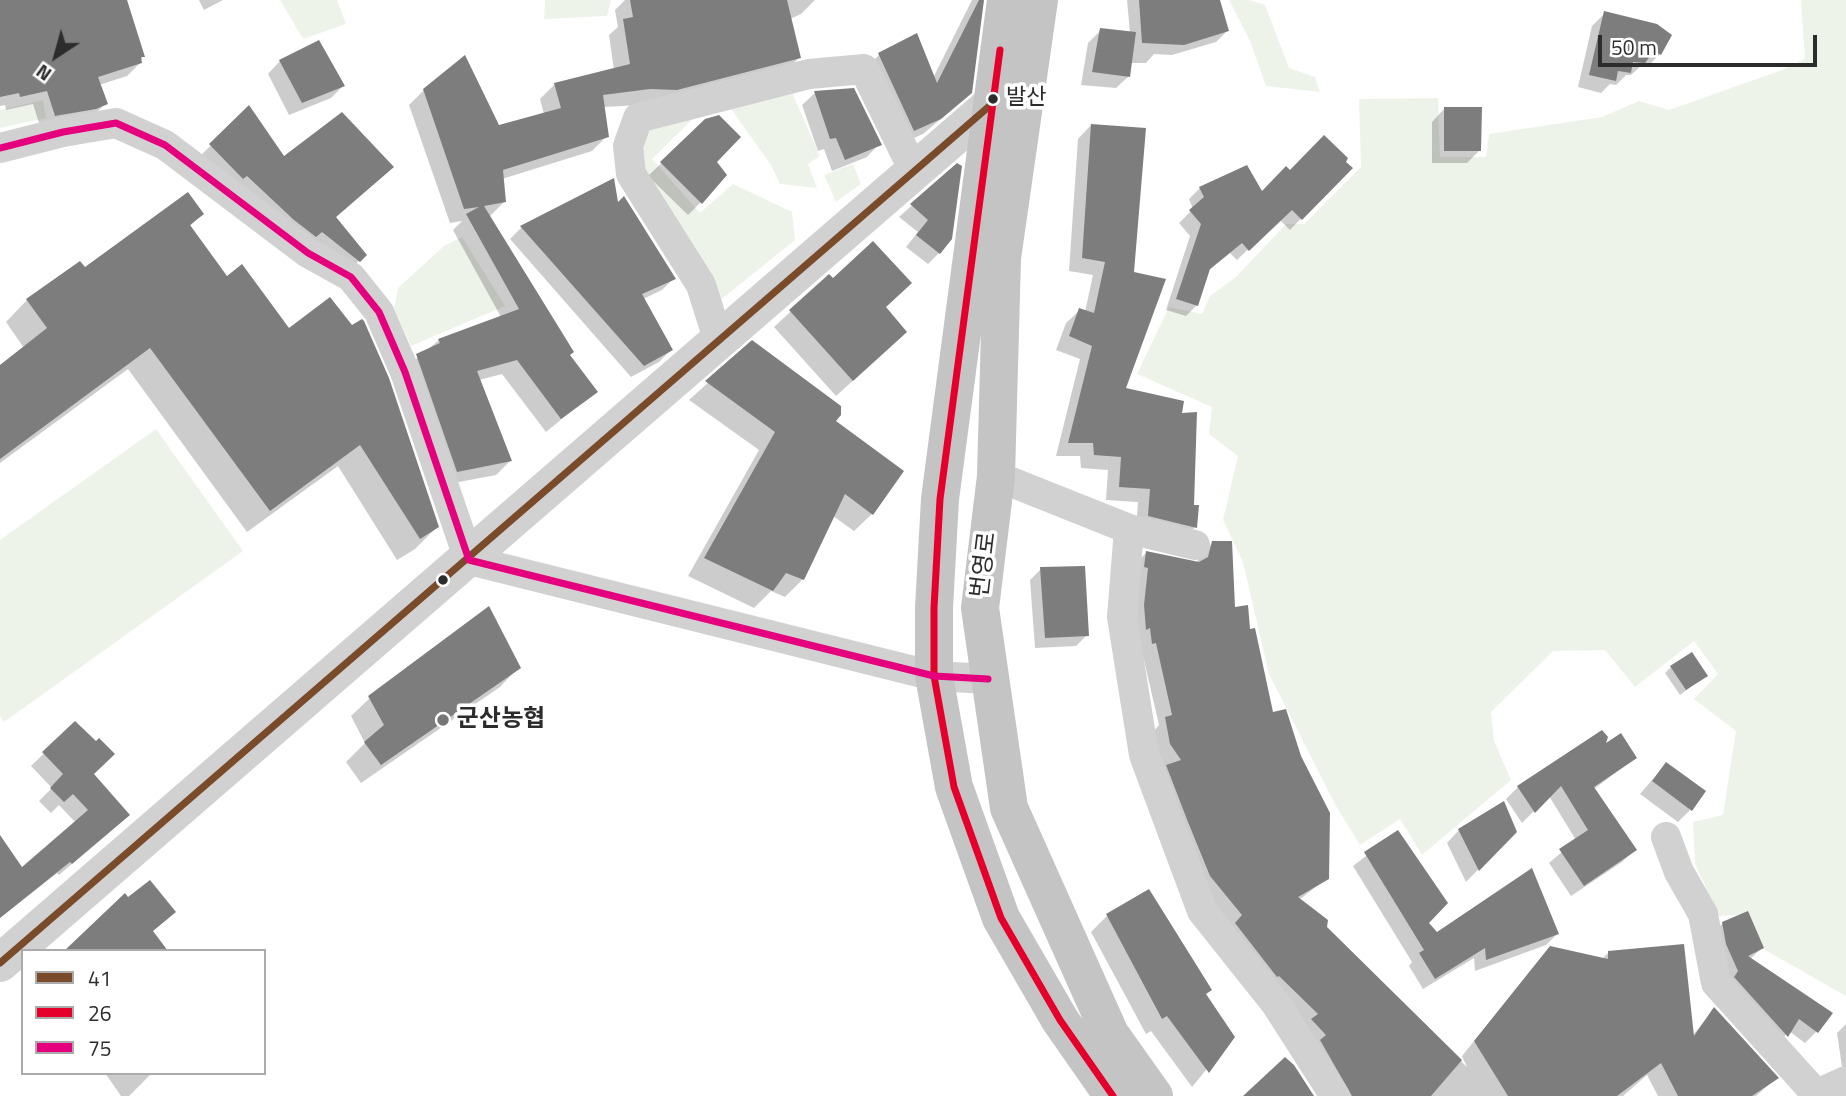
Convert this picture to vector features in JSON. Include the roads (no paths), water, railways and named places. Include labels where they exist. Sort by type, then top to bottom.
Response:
[{"type":"main road","name":"번영로","points":[[1006,0],[940,499],[934,608],[934,676],[954,787],[1001,918],[1060,1020],[1113,1096]]},
{"type":"main road","name":"번영로","points":[[1039,0],[1002,258],[996,476],[980,608],[988,679],[1009,808],[1110,1034],[1154,1096]]},
{"type":"street","points":[[719,342],[701,285],[631,174],[628,146],[638,118],[809,74],[863,69],[914,171]]},
{"type":"street","points":[[0,963],[993,103]]},
{"type":"street","points":[[0,149],[62,132],[116,123],[164,145],[308,253],[351,277],[379,312],[405,372],[469,559]]},
{"type":"street","points":[[996,476],[1129,529],[1195,545]]},
{"type":"street","points":[[1129,529],[1122,617],[1144,755],[1202,911],[1276,1004],[1335,1096]]},
{"type":"street","points":[[469,559],[934,676],[988,679]]},
{"type":"street","points":[[1666,837],[1679,872],[1703,914],[1716,983],[1816,1095],[1846,1081]]},
{"type":"place","name":"발산","points":[[993,99]]},
{"type":"place","name":"군산농협","points":[[443,720]]}]
